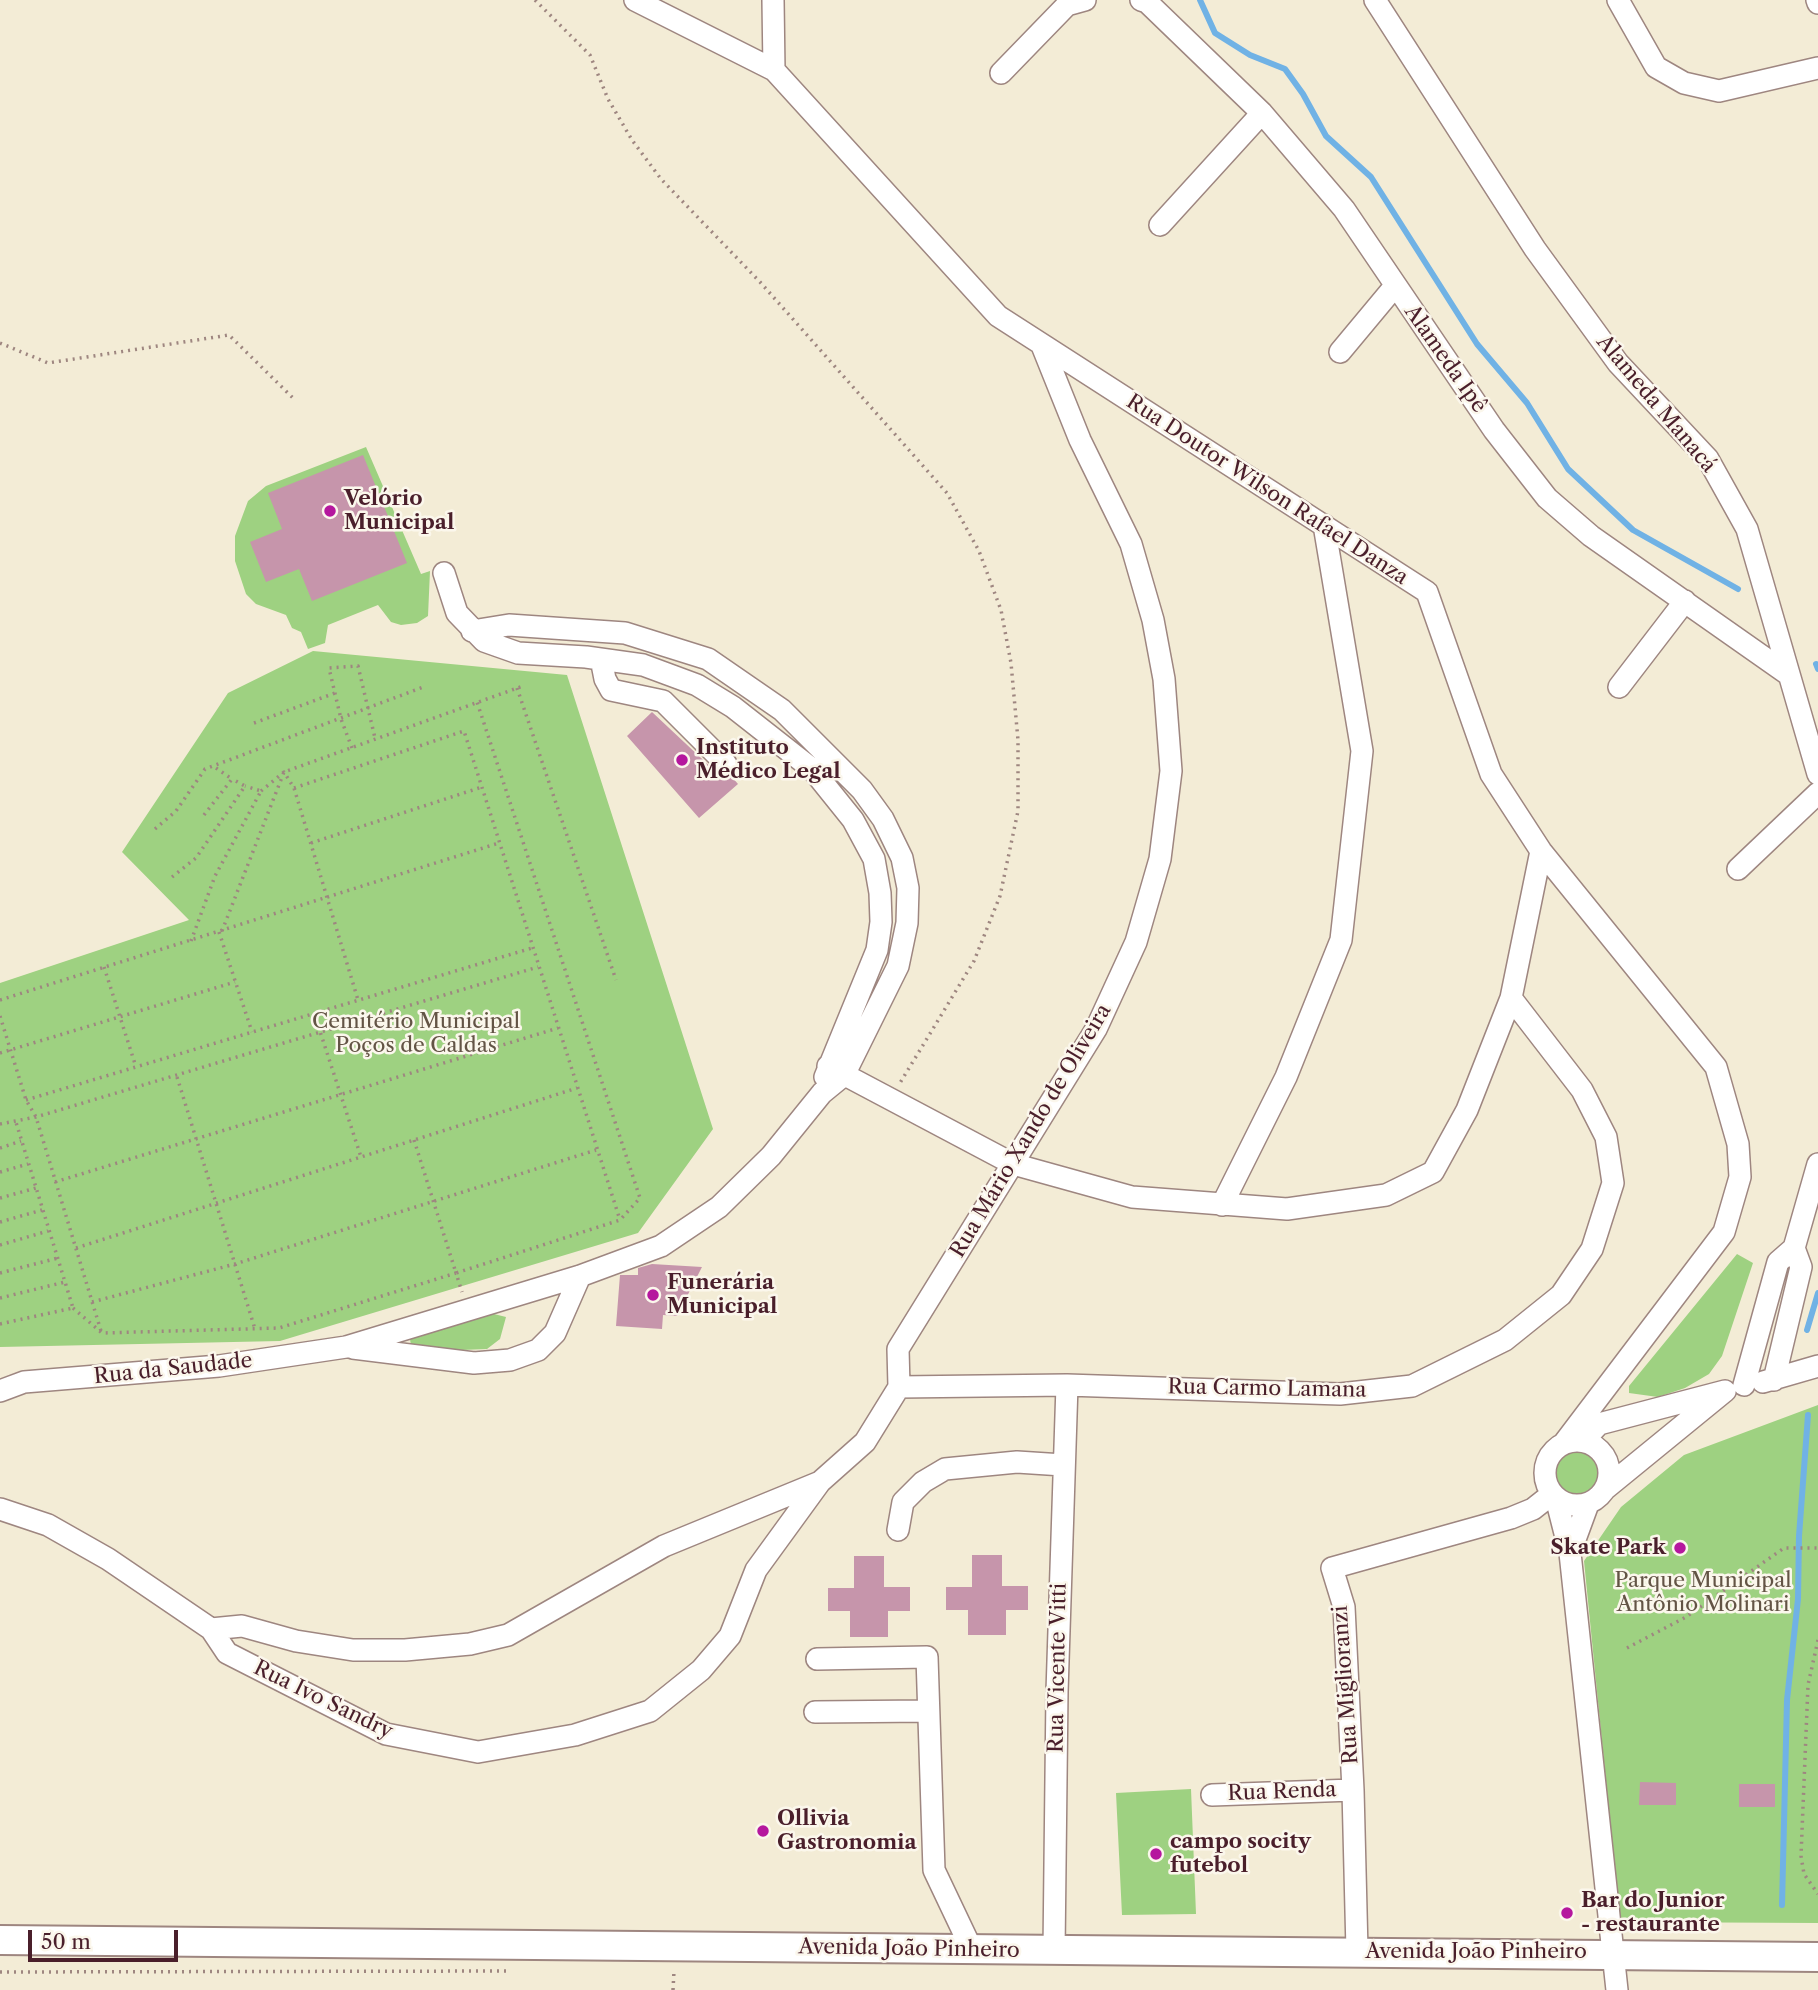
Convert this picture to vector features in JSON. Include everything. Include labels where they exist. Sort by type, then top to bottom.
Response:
[{"type":"main road","name":"Avenida João Pinheiro","points":[[0,1941],[1055,1951],[1613,1953],[1818,1957]]},
{"type":"street","name":"Rua Doutor Wilson Rafael Danza","points":[[635,0],[774,70],[998,316],[1043,348],[1427,592],[1491,774],[1541,851],[1716,1067],[1738,1144],[1740,1177],[1724,1232],[1574,1442]]},
{"type":"street","points":[[773,0],[774,70]]},
{"type":"street","points":[[1001,73],[1066,5],[1085,0]]},
{"type":"street","name":"Alameda Ipê","points":[[1141,0],[1147,2],[1262,113],[1344,209],[1494,430],[1547,498],[1591,536],[1789,675]]},
{"type":"street","points":[[1618,0],[1656,67],[1684,83],[1719,91],[1818,68]]},
{"type":"street","name":"Alameda Manacá","points":[[1373,1],[1535,249],[1618,363],[1708,459],[1747,529],[1818,774]]},
{"type":"street","points":[[1160,225],[1262,113]]},
{"type":"street","points":[[1340,352],[1395,286]]},
{"type":"street","name":"Rua Mário Xando de Oliveira","points":[[899,1387],[898,1349],[1096,1029],[1136,942],[1160,859],[1171,771],[1164,678],[1153,620],[1131,544],[1080,440],[1043,348]]},
{"type":"street","points":[[1222,1205],[1286,1077],[1341,940],[1362,751],[1324,525]]},
{"type":"street","points":[[444,573],[457,612],[472,631]]},
{"type":"street","points":[[1619,687],[1685,601]]},
{"type":"street","points":[[509,625],[511,651]]},
{"type":"street","name":"Rua da Saudade","points":[[0,1391],[24,1382],[219,1366],[346,1346],[580,1276],[661,1246],[719,1207],[771,1156],[822,1093],[898,966],[907,923],[908,888],[902,858],[883,819],[862,790],[782,710],[708,659],[625,634],[509,625],[472,631]]},
{"type":"street","name":"Rua da Saudade","points":[[472,631],[494,646],[511,651],[643,665],[697,685],[733,707],[812,769],[858,830],[874,859],[881,922],[877,950],[836,1070]]},
{"type":"street","points":[[601,659],[605,679],[611,690],[663,701],[726,764]]},
{"type":"street","points":[[1738,869],[1818,793]]},
{"type":"street","points":[[836,1070],[1013,1164],[1132,1197],[1287,1209],[1386,1195],[1433,1172],[1467,1110],[1511,998],[1541,851]]},
{"type":"street","name":"Rua Carmo Lamana","points":[[899,1387],[1067,1385],[1340,1394],[1412,1386],[1505,1340],[1561,1295],[1592,1249],[1614,1183],[1606,1137],[1582,1090],[1511,998]]},
{"type":"street","points":[[1570,1553],[1588,1504],[1734,1388],[1778,1262],[1794,1248],[1818,1164]]},
{"type":"street","points":[[1774,1380],[1801,1267],[1794,1248]]},
{"type":"street","name":"Rua da Saudade","points":[[346,1346],[474,1363],[510,1360],[538,1350],[555,1333],[580,1276]]},
{"type":"street","points":[[1617,1989],[1570,1553],[1554,1496],[1546,1485],[1545,1465],[1549,1456],[1599,1424],[1774,1380],[1818,1366]]},
{"type":"street","name":"Rua Vicente Vitti","points":[[1055,1951],[1063,1465],[1067,1385]]},
{"type":"street","points":[[211,1629],[242,1626],[296,1642],[353,1650],[431,1648],[470,1644],[508,1635],[664,1546],[820,1482],[865,1442],[899,1387]]},
{"type":"street","points":[[1574,1442],[1601,1451],[1607,1460],[1609,1480],[1605,1489]]},
{"type":"street","points":[[898,1530],[902,1502],[923,1482],[945,1469],[1017,1462],[1063,1465]]},
{"type":"street","name":"Rua Ivo Sandry","points":[[0,1509],[48,1525],[108,1559],[211,1629],[227,1653],[386,1734],[478,1752],[575,1735],[650,1711],[701,1670],[730,1636],[756,1570],[820,1482]]},
{"type":"street","points":[[1554,1496],[1577,1506],[1588,1504]]},
{"type":"street","name":"Rua Miglioranzi","points":[[1357,1951],[1353,1790],[1343,1607],[1332,1568],[1511,1518],[1554,1496]]},
{"type":"street","points":[[817,1659],[927,1657],[934,1870],[972,1950]]},
{"type":"street","points":[[815,1712],[928,1711]]},
{"type":"street","name":"Rua Renda","points":[[1212,1795],[1353,1790]]},
{"type":"path","points":[[536,0],[590,55],[608,99],[632,140],[662,179],[760,282],[947,492],[979,551],[1001,610],[1011,663],[1018,752],[1017,811],[1000,896],[974,961],[937,1026],[890,1099]]},
{"type":"path","points":[[0,343],[48,363],[229,335],[295,400]]},
{"type":"path","points":[[352,747],[341,719],[329,668],[358,666],[375,738]]},
{"type":"path","points":[[155,829],[176,811],[205,769],[212,765],[426,686]]},
{"type":"path","points":[[191,941],[215,876],[261,791],[284,772],[523,686]]},
{"type":"path","points":[[517,688],[616,981]]},
{"type":"path","points":[[254,723],[335,692]]},
{"type":"path","points":[[15,1119],[73,1308],[102,1333],[279,1328],[620,1220],[640,1198],[477,702]]},
{"type":"path","points":[[294,788],[464,731],[620,1220]]},
{"type":"path","points":[[212,765],[245,786],[261,791]]},
{"type":"path","points":[[284,772],[294,788],[358,1000]]},
{"type":"path","points":[[252,1032],[221,931],[284,772]]},
{"type":"path","points":[[204,815],[232,779]]},
{"type":"path","points":[[172,877],[196,858],[245,786]]},
{"type":"path","points":[[311,843],[482,787]]},
{"type":"path","points":[[0,1000],[499,842]]},
{"type":"path","points":[[26,1100],[532,948]]},
{"type":"path","points":[[104,967],[136,1067]]},
{"type":"path","points":[[0,1124],[36,1117],[538,967]]},
{"type":"path","points":[[0,1053],[235,982]]},
{"type":"path","points":[[314,1013],[361,1157]]},
{"type":"path","points":[[0,1016],[26,1100],[36,1117],[102,1333]]},
{"type":"path","points":[[55,1182],[558,1028]]},
{"type":"path","points":[[176,1076],[255,1329]]},
{"type":"path","points":[[76,1248],[577,1088]]},
{"type":"path","points":[[414,1140],[467,1310]]},
{"type":"path","points":[[0,1147],[22,1141]]},
{"type":"path","points":[[92,1302],[235,1264],[597,1149]]},
{"type":"path","points":[[0,1172],[29,1164]]},
{"type":"path","points":[[0,1198],[36,1188]]},
{"type":"path","points":[[0,1222],[43,1210]]},
{"type":"path","points":[[0,1245],[49,1231]]},
{"type":"path","points":[[0,1273],[58,1258]]},
{"type":"path","points":[[0,1298],[65,1282]]},
{"type":"path","points":[[0,1324],[73,1308]]},
{"type":"path","points":[[1628,1648],[1686,1618],[1784,1548],[1818,1548]]},
{"type":"path","points":[[1818,1640],[1808,1685],[1801,1856],[1804,1874],[1818,1894]]},
{"type":"path","points":[[674,1970],[674,1990]]},
{"type":"green space","points":[[366,447],[421,574],[430,571],[428,616],[417,623],[401,625],[391,622],[378,605],[328,625],[325,643],[308,649],[301,632],[292,628],[286,615],[256,604],[246,594],[235,561],[235,536],[248,501],[266,486]]},
{"type":"green space","name":"Cemitério Municipal Poços de Caldas","points":[[313,651],[567,675],[713,1129],[638,1233],[280,1341],[0,1347],[0,983],[189,920],[122,852],[228,693]]},
{"type":"green space","points":[[1737,1254],[1753,1263],[1722,1356],[1709,1374],[1685,1388],[1658,1397],[1629,1393],[1629,1386]]},
{"type":"green space","points":[[486,1312],[506,1317],[500,1339],[487,1349],[461,1350],[411,1345],[409,1334]]},
{"type":"green space","name":"Parque Municipal Antônio Molinari","points":[[1818,1405],[1818,1923],[1620,1922],[1584,1561],[1621,1507],[1684,1455]]},
{"type":"green space","points":[[1578,1451],[1594,1457],[1600,1473],[1594,1489],[1578,1495],[1562,1489],[1556,1473],[1562,1457]]},
{"type":"green space","name":"campo socity futebol","points":[[1191,1789],[1196,1914],[1122,1915],[1116,1793]]},
{"type":"building","name":"Velório Municipal","points":[[363,455],[407,563],[312,601],[299,569],[266,582],[250,542],[282,529],[268,493]]},
{"type":"building","name":"Instituto Médico Legal","points":[[652,712],[717,773],[731,776],[738,784],[699,818],[627,736]]},
{"type":"building","name":"Funerária Municipal","points":[[652,1264],[702,1267],[677,1316],[663,1315],[662,1329],[616,1326],[620,1275],[638,1275],[638,1268]]},
{"type":"building","points":[[972,1555],[1002,1555],[1002,1586],[1028,1586],[1028,1610],[1006,1610],[1006,1635],[968,1635],[968,1610],[946,1610],[946,1587],[972,1587]]},
{"type":"building","points":[[854,1556],[884,1556],[884,1587],[910,1587],[910,1611],[888,1611],[888,1637],[850,1637],[850,1611],[828,1611],[828,1588],[854,1588]]},
{"type":"building","points":[[1640,1782],[1676,1783],[1676,1805],[1639,1805]]},
{"type":"building","points":[[1739,1784],[1775,1784],[1775,1807],[1739,1807]]},
{"type":"waterway","points":[[1200,0],[1215,33],[1250,55],[1285,69],[1303,94],[1326,136],[1371,177],[1477,344],[1527,403],[1568,469],[1633,530],[1738,589]]},
{"type":"waterway","points":[[1816,664],[1818,669]]},
{"type":"waterway","points":[[1807,1330],[1818,1293]]},
{"type":"waterway","points":[[1782,1905],[1787,1700],[1798,1599],[1799,1536],[1808,1415]]},
{"type":"place","name":"Velório Municipal","points":[[330,511]]},
{"type":"place","name":"Instituto Médico Legal","points":[[682,760]]},
{"type":"place","name":"Funerária Municipal","points":[[653,1295]]},
{"type":"place","name":"Skate Park","points":[[1680,1548]]},
{"type":"place","name":"Ollivia Gastronomia","points":[[763,1831]]},
{"type":"place","name":"campo socity futebol","points":[[1156,1854]]},
{"type":"place","name":"Bar do Junior - restaurante","points":[[1567,1913]]}]
